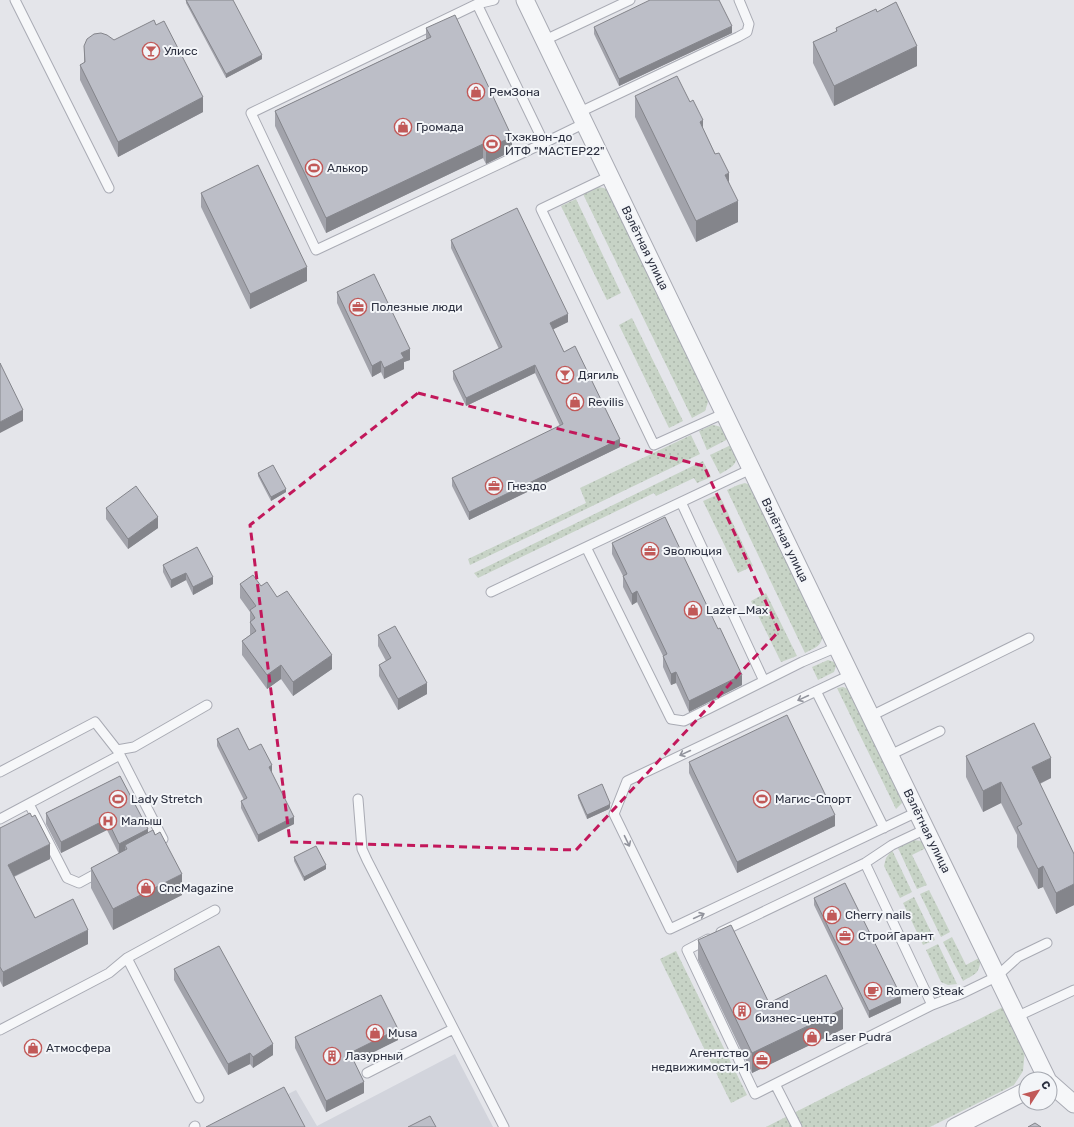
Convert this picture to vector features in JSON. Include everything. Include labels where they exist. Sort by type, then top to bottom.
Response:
[{"type":"street","name":"Взлётная улица","points":[[525,0],[1042,1071]]},
{"type":"street","points":[[1058,1090],[1074,1104]]},
{"type":"street","points":[[955,1127],[1018,1095]]},
{"type":"lane","points":[[15,0],[109,188]]},
{"type":"lane","points":[[494,0],[478,4],[251,113],[316,250],[544,143],[582,118],[747,32],[749,24],[739,0]]},
{"type":"lane","points":[[544,40],[630,0]]},
{"type":"lane","points":[[478,4],[544,143]]},
{"type":"lane","points":[[610,176],[541,209],[650,438],[654,445],[724,413]]},
{"type":"lane","points":[[491,592],[752,469]]},
{"type":"lane","points":[[681,502],[764,681]]},
{"type":"lane","points":[[586,547],[671,719],[684,721],[837,647]]},
{"type":"lane","points":[[871,716],[1029,638]]},
{"type":"lane","points":[[850,675],[627,781],[614,814],[670,930],[917,812]]},
{"type":"lane","points":[[816,691],[884,828]]},
{"type":"lane","points":[[0,819],[119,753],[134,747],[206,705]]},
{"type":"lane","points":[[0,772],[95,722],[119,753],[163,838],[149,846]]},
{"type":"lane","points":[[890,755],[940,731]]},
{"type":"lane","points":[[358,799],[362,849],[504,1127]]},
{"type":"lane","points":[[29,804],[67,878],[79,883],[107,868]]},
{"type":"lane","points":[[926,829],[892,845],[865,863],[687,950],[755,1094],[932,1005],[963,993],[996,977],[1018,957],[1047,943]]},
{"type":"lane","points":[[865,863],[932,1005]]},
{"type":"lane","points":[[0,1030],[109,973],[127,958],[215,910]]},
{"type":"lane","points":[[127,958],[199,1098]]},
{"type":"lane","points":[[1016,1017],[1074,990]]},
{"type":"lane","points":[[367,1073],[453,1029]]},
{"type":"lane","points":[[775,1084],[797,1127]]},
{"type":"highlighted area","points":[[418,393],[704,466],[779,631],[576,850],[290,842],[250,525]]},
{"type":"shaded area","points":[[455,1054],[493,1127],[224,1127],[296,1090],[317,1126]]},
{"type":"green space","points":[[598,187],[604,188],[610,192],[707,395],[708,402],[705,411],[692,418],[583,194]]},
{"type":"green space","points":[[576,199],[621,293],[607,300],[561,206]]},
{"type":"green space","points":[[632,318],[683,421],[669,428],[619,325]]},
{"type":"green space","points":[[712,425],[723,428],[730,438],[707,450],[699,431]]},
{"type":"green space","points":[[691,435],[700,454],[470,565],[468,559],[586,503],[580,488]]},
{"type":"green space","points":[[733,444],[736,455],[735,463],[733,466],[720,474],[710,455]]},
{"type":"green space","points":[[703,461],[711,477],[697,483],[694,478],[656,496],[654,493],[478,578],[474,573]]},
{"type":"green space","points":[[745,483],[752,486],[823,632],[820,644],[805,653],[727,490]]},
{"type":"green space","points":[[719,494],[753,566],[738,573],[703,501]]},
{"type":"green space","points":[[766,593],[797,656],[781,662],[751,601]]},
{"type":"green space","points":[[828,660],[837,663],[834,672],[818,680],[812,667]]},
{"type":"green space","points":[[843,687],[851,690],[903,797],[902,803],[896,809],[837,688]]},
{"type":"green space","points":[[913,840],[921,841],[928,847],[912,855],[927,885],[917,889],[898,848]]},
{"type":"green space","points":[[892,850],[912,892],[900,898],[884,866],[886,858]]},
{"type":"green space","points":[[929,890],[950,932],[941,937],[920,894]]},
{"type":"green space","points":[[914,897],[935,940],[923,945],[903,903]]},
{"type":"green space","points":[[952,937],[966,965],[981,957],[978,970],[963,981],[943,942]]},
{"type":"green space","points":[[938,944],[957,984],[948,985],[941,982],[926,950]]},
{"type":"green space","points":[[676,951],[747,1095],[731,1103],[660,959]]},
{"type":"green space","points":[[1003,1007],[1025,1050],[1023,1071],[1018,1071],[1018,1079],[1014,1085],[930,1127],[766,1127]]},
{"type":"building","points":[[186,0],[233,0],[262,55],[226,74]]},
{"type":"building","points":[[650,0],[719,0],[732,26],[619,79],[594,27]]},
{"type":"building","points":[[896,2],[917,46],[834,86],[813,42],[837,31],[836,28],[876,9],[877,12]]},
{"type":"building","points":[[455,15],[512,137],[486,149],[483,144],[326,218],[275,111],[431,37],[426,28]]},
{"type":"building","points":[[154,20],[156,25],[164,21],[203,97],[118,142],[80,65],[85,62],[84,46],[87,39],[94,34],[101,33],[114,40]]},
{"type":"building","points":[[677,76],[690,102],[693,100],[703,120],[700,122],[715,154],[719,153],[729,173],[725,175],[738,201],[696,221],[635,96]]},
{"type":"building","points":[[258,165],[307,267],[250,294],[201,193]]},
{"type":"building","points":[[517,208],[568,314],[550,323],[564,352],[575,346],[620,439],[469,512],[452,478],[563,424],[535,365],[466,398],[453,371],[502,347],[451,240]]},
{"type":"building","points":[[374,274],[410,349],[401,353],[404,358],[384,368],[381,361],[372,366],[337,292]]},
{"type":"building","points":[[0,363],[23,410],[0,422]]},
{"type":"building","points":[[273,465],[286,489],[271,497],[258,473]]},
{"type":"building","points":[[136,486],[158,517],[128,539],[106,508]]},
{"type":"building","points":[[665,517],[718,629],[720,628],[742,675],[689,701],[676,672],[671,674],[663,656],[667,654],[637,591],[632,594],[623,576],[627,574],[612,543]]},
{"type":"building","points":[[197,547],[213,577],[193,587],[186,573],[171,580],[163,565]]},
{"type":"building","points":[[253,575],[261,586],[267,582],[277,597],[287,591],[332,655],[293,682],[281,665],[267,675],[242,641],[256,631],[250,622],[255,618],[250,610],[256,606],[240,584]]},
{"type":"building","points":[[395,626],[427,683],[398,699],[379,665],[391,658],[378,635]]},
{"type":"building","name":"Магис-Спорт","points":[[787,715],[835,815],[737,862],[689,762]]},
{"type":"building","points":[[1034,723],[1051,758],[1032,767],[1074,854],[1074,884],[1056,893],[1043,866],[1038,869],[1017,827],[1022,824],[1001,782],[983,791],[966,756]]},
{"type":"building","points":[[238,728],[249,750],[261,744],[272,765],[269,767],[294,817],[258,835],[241,801],[247,798],[217,739]]},
{"type":"building","points":[[120,776],[148,829],[119,844],[107,819],[61,842],[46,813]]},
{"type":"building","points":[[602,784],[610,803],[609,805],[587,815],[578,795]]},
{"type":"building","points":[[30,813],[32,817],[35,815],[50,844],[8,865],[35,918],[73,899],[88,930],[3,972],[0,967],[0,828]]},
{"type":"building","points":[[153,830],[155,835],[160,832],[182,874],[113,909],[91,868],[127,849],[125,845]]},
{"type":"building","points":[[316,846],[326,865],[304,877],[294,857]]},
{"type":"building","points":[[845,883],[901,996],[869,1011],[814,898]]},
{"type":"building","name":"Grand бизнес-центр","points":[[731,925],[769,1003],[826,975],[843,1009],[752,1053],[698,940]]},
{"type":"building","points":[[219,946],[273,1044],[253,1057],[250,1053],[228,1064],[174,969]]},
{"type":"building","name":"Лазурный","points":[[381,995],[398,1029],[350,1053],[364,1082],[326,1101],[295,1037]]},
{"type":"building","points":[[284,1087],[305,1127],[206,1127]]},
{"type":"building","points":[[430,1116],[436,1127],[408,1127]]},
{"type":"building","points":[[1035,1123],[1041,1127],[1028,1127]]},
{"type":"place","name":"Улисс","points":[[151,51]]},
{"type":"place","name":"РемЗона","points":[[476,92]]},
{"type":"place","name":"Громада","points":[[403,127]]},
{"type":"place","name":"Тхэквон-до ИТФ \"МАСТЕР22\"","points":[[492,144]]},
{"type":"place","name":"Алькор","points":[[314,168]]},
{"type":"place","name":"Полезные люди","points":[[358,307]]},
{"type":"place","name":"Дягиль","points":[[565,375]]},
{"type":"place","name":"Revilis","points":[[575,402]]},
{"type":"place","name":"Гнездо","points":[[494,486]]},
{"type":"place","name":"Эволюция","points":[[650,551]]},
{"type":"place","name":"Lazer_Max","points":[[693,610]]},
{"type":"place","name":"Lady Stretch","points":[[118,799]]},
{"type":"place","name":"Магис-Спорт","points":[[762,799]]},
{"type":"place","name":"Малыш","points":[[108,821]]},
{"type":"place","name":"CncMagazine","points":[[146,888]]},
{"type":"place","name":"Cherry nails","points":[[832,915]]},
{"type":"place","name":"СтройГарант","points":[[845,936]]},
{"type":"place","name":"Romero Steak","points":[[873,991]]},
{"type":"place","name":"Grand бизнес-центр","points":[[742,1011]]},
{"type":"place","name":"Musa","points":[[375,1033]]},
{"type":"place","name":"Laser Pudra","points":[[812,1037]]},
{"type":"place","name":"Атмосфера","points":[[33,1048]]},
{"type":"place","name":"Лазурный","points":[[332,1056]]},
{"type":"place","name":"Агентство недвижимости-1","points":[[762,1060]]}]
